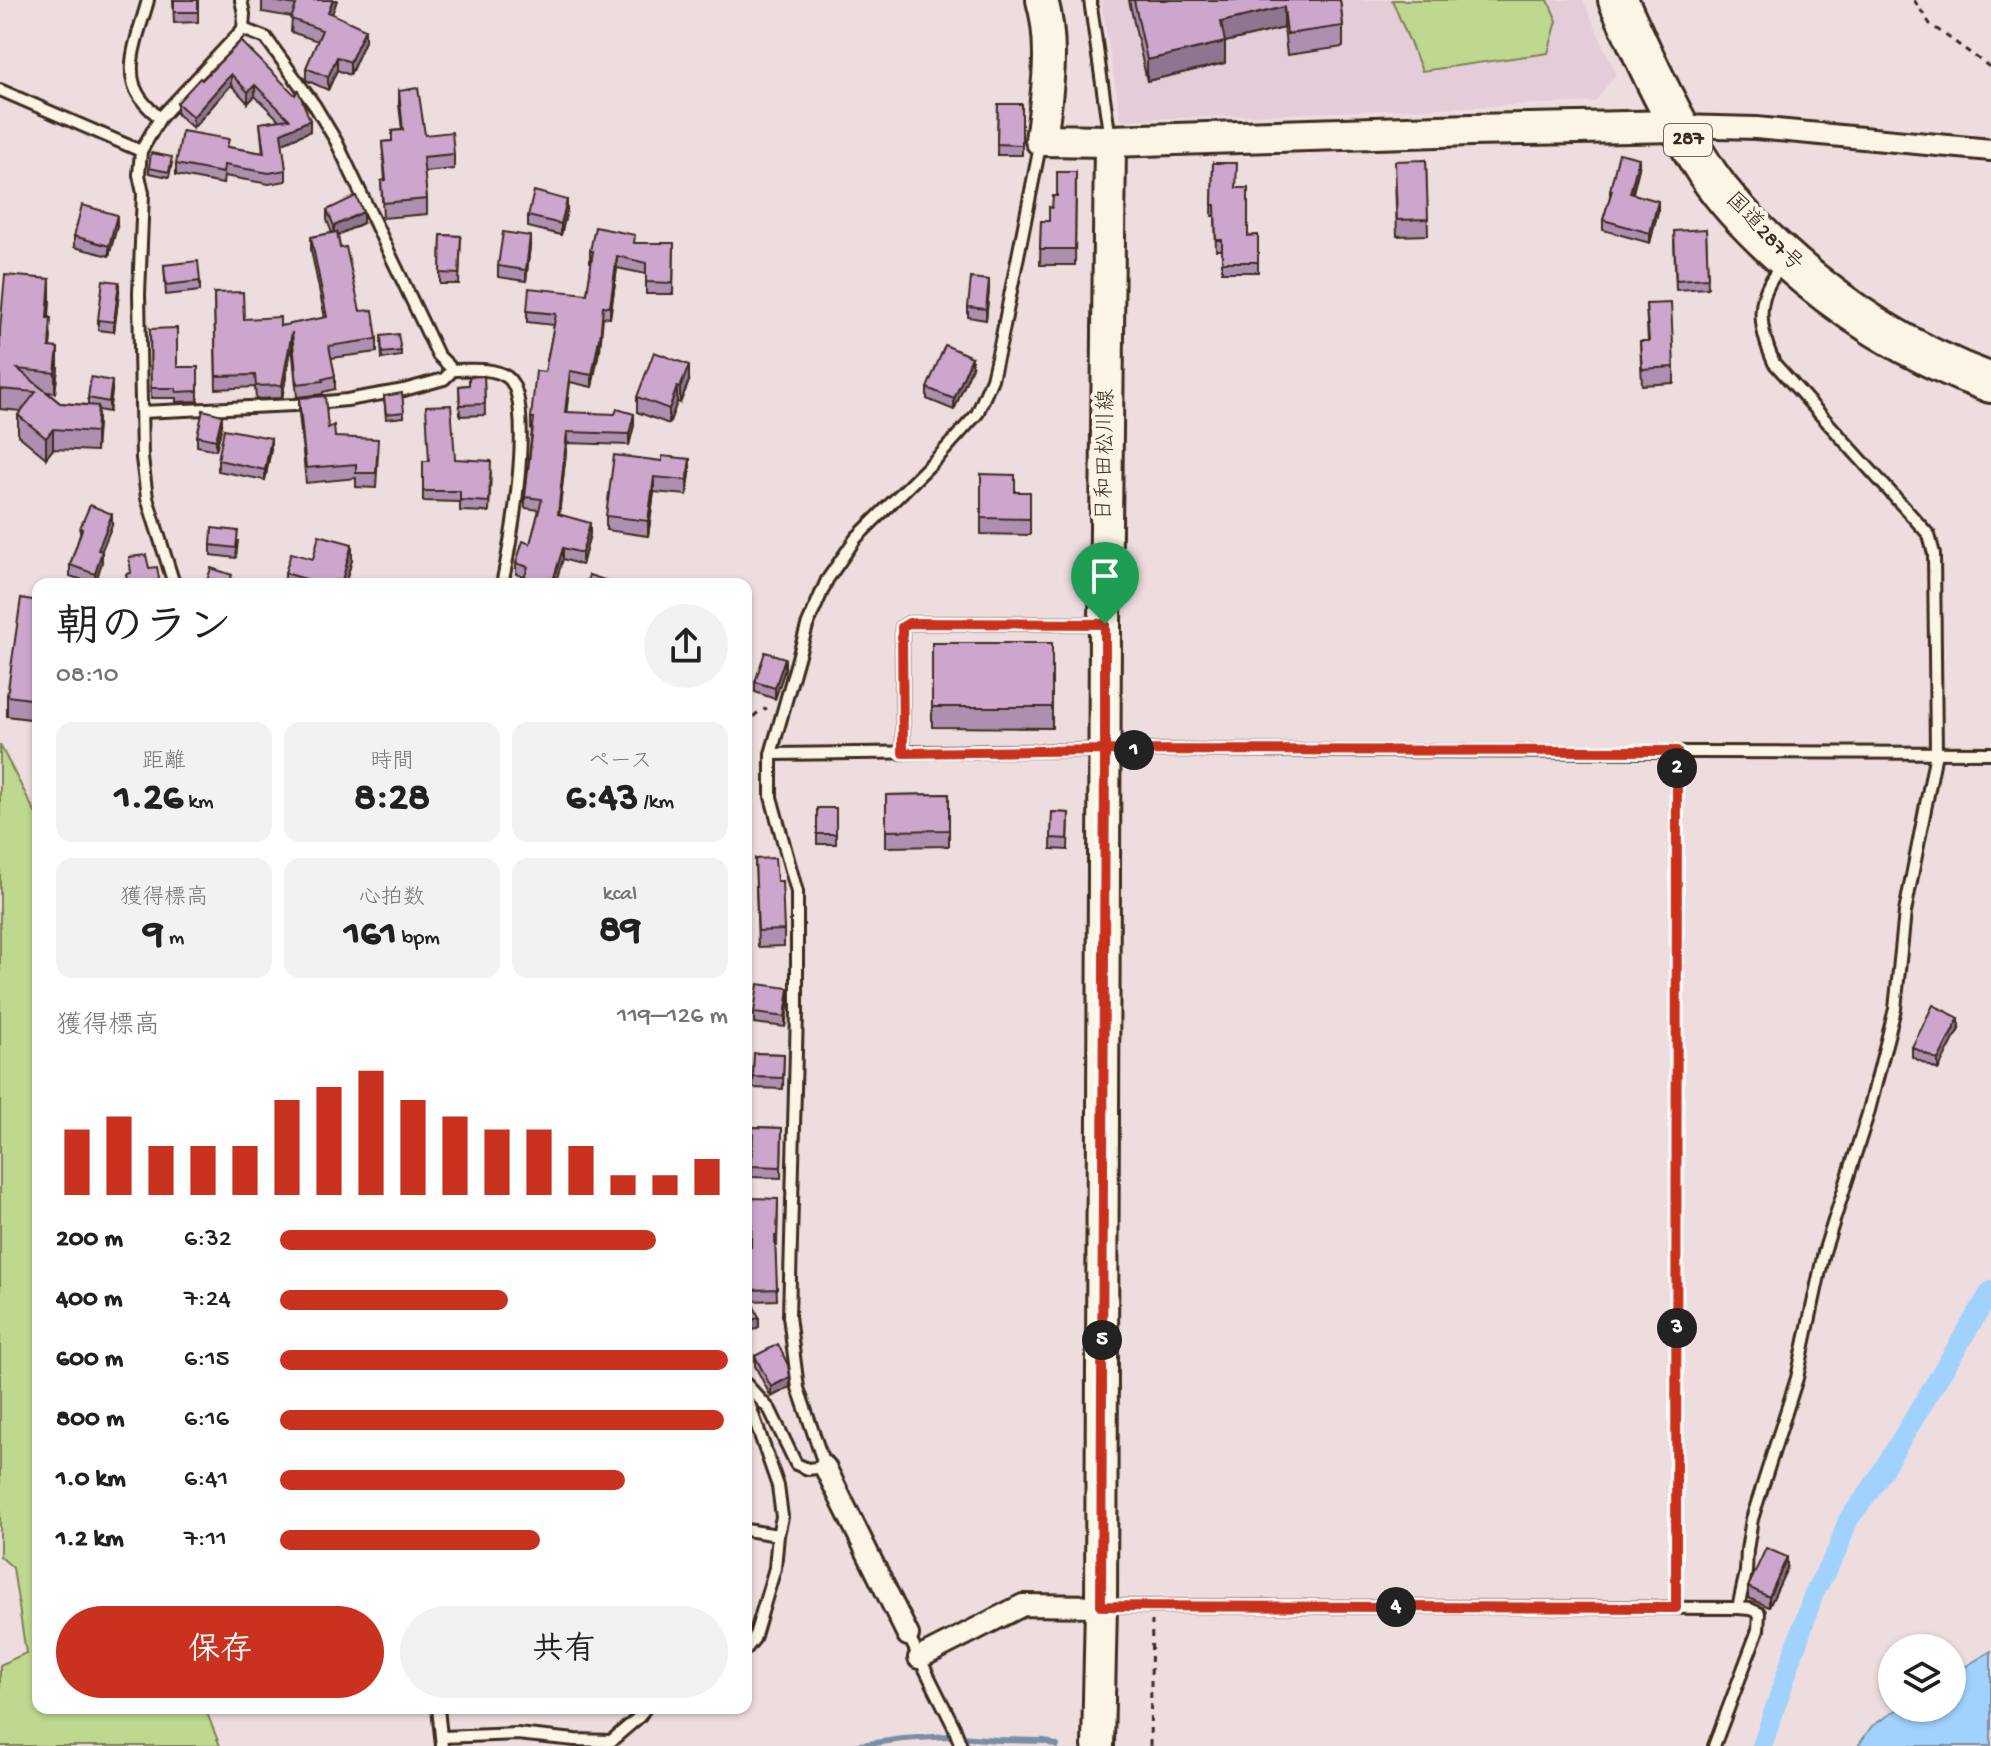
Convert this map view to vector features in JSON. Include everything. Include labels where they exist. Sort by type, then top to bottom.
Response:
[{"type":"highway","name":"国道287号","points":[[1618,0],[1679,126],[1709,175],[1760,235],[1830,297],[1873,326],[1942,364],[1991,383]]},
{"type":"main road","points":[[1042,0],[1049,43],[1041,140],[1110,141],[1679,126]]},
{"type":"main road","name":"日和田松川線","points":[[1099,1744],[1110,141]]},
{"type":"street","points":[[1679,126],[1756,128],[1991,150]]},
{"type":"street","points":[[825,1467],[908,1635]]},
{"type":"street","points":[[919,1658],[1023,1605],[1101,1606]]},
{"type":"lane","points":[[148,0],[131,74],[136,92],[160,118]]},
{"type":"lane","points":[[172,578],[147,498],[142,458],[139,294],[143,193],[139,175],[141,151],[160,118],[243,29],[241,0]]},
{"type":"lane","points":[[1090,0],[1110,141]]},
{"type":"lane","points":[[243,29],[266,38],[336,141],[438,355],[453,370],[497,372],[511,379],[519,395],[518,484],[511,546],[503,578]]},
{"type":"lane","points":[[0,90],[141,151]]},
{"type":"lane","points":[[752,1390],[770,1410],[796,1464],[808,1469],[825,1467],[798,1388],[789,1316],[797,892],[771,797],[771,754],[807,626],[827,580],[856,538],[977,414],[992,379],[1001,341],[1041,140]]},
{"type":"lane","points":[[1738,1608],[1752,1519],[1797,1378],[1824,1252],[1887,1046],[1895,1009],[1913,863],[1936,753],[1934,554],[1929,535],[1774,363],[1762,329],[1761,313],[1773,275],[1787,260]]},
{"type":"lane","points":[[142,412],[347,400],[444,379],[453,370]]},
{"type":"lane","points":[[903,753],[902,627],[909,623],[1105,624]]},
{"type":"lane","points":[[771,754],[1105,750],[1991,753]]},
{"type":"lane","points":[[752,1412],[778,1486],[782,1517],[775,1568],[752,1642]]},
{"type":"lane","points":[[752,1531],[778,1535]]},
{"type":"lane","points":[[1101,1606],[1750,1609],[1759,1613],[1758,1630],[1714,1746]]},
{"type":"lane","points":[[908,1635],[961,1746]]},
{"type":"lane","points":[[439,1714],[442,1741],[517,1734],[611,1741],[641,1714]]},
{"type":"path","points":[[1914,0],[1930,24],[1991,68]]},
{"type":"path","points":[[752,719],[756,714],[786,702]]},
{"type":"path","points":[[1676,1608],[1677,751]]},
{"type":"path","points":[[1150,1746],[1152,1606]]},
{"type":"shaded area","points":[[1101,0],[1583,0],[1616,74],[1595,102],[1121,120]]},
{"type":"green space","points":[[1392,0],[1548,0],[1557,21],[1548,53],[1422,71]]},
{"type":"green space","points":[[0,745],[32,806],[32,1714],[207,1714],[220,1746],[0,1746],[0,1665],[26,1653],[13,1568],[0,1556]]},
{"type":"water","points":[[1991,1651],[1991,1746],[1858,1746],[1878,1722],[1966,1722],[1966,1666]]},
{"type":"building","points":[[174,0],[198,0],[198,12],[174,12]]},
{"type":"building","points":[[267,0],[333,0],[328,12],[365,29],[350,62],[337,57],[328,77],[306,68],[322,30],[291,19],[296,5]]},
{"type":"building","points":[[1134,0],[1340,0],[1343,26],[1287,34],[1284,7],[1221,22],[1225,42],[1147,60]]},
{"type":"building","points":[[241,41],[295,95],[298,90],[310,120],[281,133],[286,170],[269,173],[224,165],[223,173],[176,164],[182,131],[229,139],[227,147],[264,153],[260,123],[289,119],[255,85],[248,92],[231,74],[193,117],[177,103]]},
{"type":"building","points":[[418,88],[425,135],[452,132],[454,154],[423,157],[427,199],[383,203],[381,181],[386,180],[382,142],[392,141],[392,131],[403,130],[399,91]]},
{"type":"building","points":[[998,104],[1022,104],[1022,145],[997,144]]},
{"type":"building","points":[[151,153],[172,157],[169,172],[149,168]]},
{"type":"building","points":[[1619,153],[1639,158],[1630,193],[1658,201],[1650,233],[1603,220]]},
{"type":"building","points":[[1426,160],[1428,219],[1397,220],[1395,161]]},
{"type":"building","points":[[1213,163],[1237,163],[1236,188],[1248,188],[1248,236],[1258,235],[1258,262],[1222,262],[1222,240],[1216,240],[1215,205],[1212,205]]},
{"type":"building","points":[[1057,172],[1076,172],[1075,249],[1040,249],[1041,221],[1049,221],[1049,207],[1052,208],[1053,196],[1057,196]]},
{"type":"building","points":[[534,191],[567,200],[561,224],[528,216]]},
{"type":"building","points":[[356,196],[363,212],[334,226],[327,210]]},
{"type":"building","points":[[82,205],[117,215],[109,246],[74,236]]},
{"type":"building","points":[[595,227],[635,235],[634,243],[674,243],[673,283],[646,282],[646,263],[617,256],[610,307],[603,306],[592,375],[570,371],[565,412],[615,414],[617,409],[634,414],[629,434],[567,432],[558,514],[590,523],[582,553],[563,548],[554,578],[524,578],[528,567],[516,563],[523,541],[530,544],[542,499],[525,497],[536,371],[545,372],[556,314],[527,311],[529,288],[587,294],[593,251],[590,251]]},
{"type":"building","points":[[1706,229],[1708,278],[1676,280],[1674,231]]},
{"type":"building","points":[[337,232],[340,248],[346,247],[360,311],[373,310],[377,339],[329,346],[335,376],[323,381],[297,384],[292,332],[282,385],[256,386],[255,375],[216,376],[214,293],[243,292],[244,319],[280,317],[280,326],[327,317],[311,237]]},
{"type":"building","points":[[503,232],[530,236],[526,270],[498,266]]},
{"type":"building","points":[[441,235],[461,236],[459,274],[440,273]]},
{"type":"building","points":[[198,261],[200,281],[166,285],[164,265]]},
{"type":"building","points":[[5,275],[50,279],[47,318],[51,318],[49,347],[58,348],[55,373],[18,369],[60,403],[98,406],[96,432],[53,429],[46,438],[18,415],[36,392],[0,389],[0,330]]},
{"type":"building","points":[[971,278],[989,280],[986,309],[968,307]]},
{"type":"building","points":[[103,280],[119,282],[114,322],[98,320]]},
{"type":"building","points":[[1671,303],[1674,367],[1642,369],[1640,341],[1649,341],[1646,304]]},
{"type":"building","points":[[177,328],[177,367],[198,367],[198,391],[151,388],[150,329]]},
{"type":"building","points":[[398,334],[401,351],[382,353],[381,336]]},
{"type":"building","points":[[945,345],[972,357],[954,399],[927,388]]},
{"type":"building","points":[[654,352],[689,365],[669,409],[637,397]]},
{"type":"building","points":[[484,376],[485,404],[460,405],[459,386],[469,385],[469,377]]},
{"type":"building","points":[[91,377],[112,381],[109,402],[88,398]]},
{"type":"building","points":[[402,393],[404,412],[386,414],[384,396]]},
{"type":"building","points":[[325,396],[328,428],[334,425],[335,437],[378,439],[376,473],[356,473],[356,464],[306,468],[299,398]]},
{"type":"building","points":[[451,405],[455,459],[491,461],[489,502],[460,500],[460,491],[423,491],[423,461],[429,461],[426,406]]},
{"type":"building","points":[[203,410],[222,415],[216,440],[197,436]]},
{"type":"building","points":[[224,429],[271,438],[265,470],[218,460]]},
{"type":"building","points":[[614,455],[662,461],[662,456],[690,459],[687,480],[654,477],[648,521],[606,516]]},
{"type":"building","points":[[981,474],[1015,475],[1015,492],[1030,492],[1030,519],[981,518]]},
{"type":"building","points":[[90,505],[112,514],[98,550],[102,551],[95,574],[70,565]]},
{"type":"building","points":[[212,528],[238,531],[236,548],[211,545]]},
{"type":"building","points":[[319,535],[352,544],[343,578],[302,578],[285,573],[291,553],[313,559]]},
{"type":"building","points":[[146,555],[149,568],[157,567],[159,578],[127,578],[126,574],[131,573],[129,557]]},
{"type":"building","points":[[211,568],[232,575],[231,578],[208,578]]},
{"type":"building","points":[[21,598],[32,600],[32,699],[7,696]]},
{"type":"building","points":[[932,643],[1052,643],[1052,707],[932,707]]},
{"type":"building","points":[[765,652],[785,658],[775,688],[755,682]]},
{"type":"building","points":[[949,794],[949,830],[886,831],[886,795]]},
{"type":"building","points":[[817,808],[836,808],[836,834],[817,834]]},
{"type":"building","points":[[1052,812],[1069,813],[1068,839],[1051,838]]},
{"type":"building","points":[[775,858],[777,881],[782,881],[784,930],[758,931],[755,859]]},
{"type":"building","points":[[758,984],[789,988],[785,1017],[754,1013]]},
{"type":"building","points":[[1933,1005],[1959,1018],[1938,1060],[1912,1047]]},
{"type":"building","points":[[754,1053],[784,1054],[783,1078],[753,1077]]},
{"type":"building","points":[[753,1127],[782,1128],[781,1167],[752,1166]]},
{"type":"building","points":[[752,1198],[778,1199],[775,1236],[777,1289],[752,1290]]},
{"type":"building","points":[[752,1302],[759,1317],[752,1320]]},
{"type":"building","points":[[778,1344],[790,1377],[771,1387],[755,1356]]},
{"type":"building","points":[[1766,1548],[1787,1557],[1769,1597],[1748,1587]]},
{"type":"waterway","points":[[1762,1746],[1814,1593],[1837,1551],[1848,1520],[1870,1491],[1991,1291]]},
{"type":"waterway","points":[[853,1746],[949,1736],[1045,1741],[1057,1746]]},
{"type":"route","points":[[1105,624],[909,623],[902,627],[903,753],[1105,750],[1677,751],[1676,1608],[1101,1606],[1105,750],[1105,624]]}]
